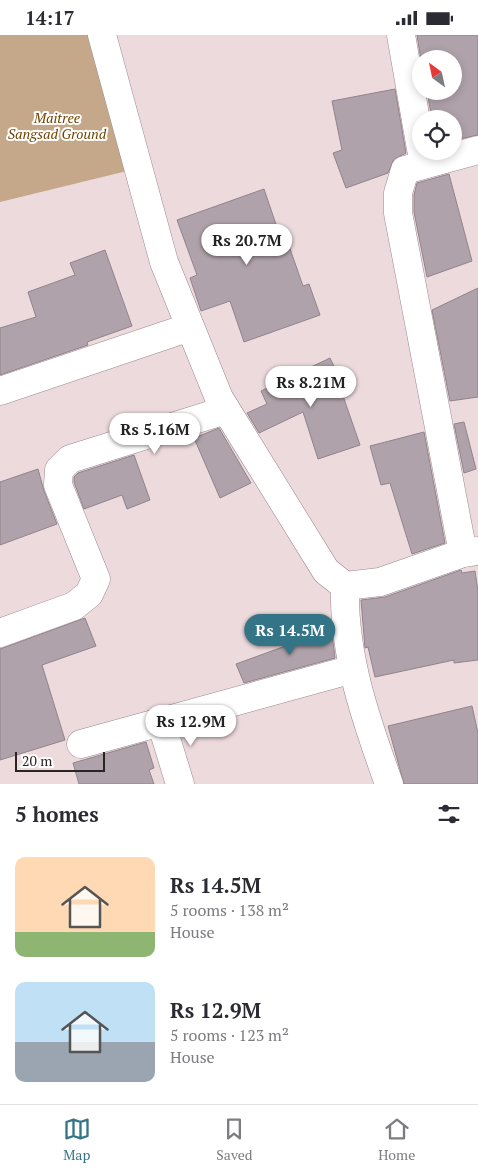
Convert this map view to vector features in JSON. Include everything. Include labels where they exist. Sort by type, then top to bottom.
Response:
[{"type":"street","points":[[102,35],[164,262],[219,398],[326,571],[345,586],[380,582],[470,552],[398,213],[398,193],[405,171],[417,160]]},
{"type":"street","points":[[401,35],[414,110]]},
{"type":"street","points":[[462,152],[478,151]]},
{"type":"street","points":[[0,391],[190,327]]},
{"type":"street","points":[[0,633],[74,606],[89,594],[96,579],[58,485],[60,471],[70,459],[226,410]]},
{"type":"street","points":[[345,586],[344,619],[353,669],[365,717],[389,784]]},
{"type":"street","points":[[82,744],[353,669]]},
{"type":"street","points":[[161,722],[180,784]]},
{"type":"green space","name":"Maitree Sangsad Ground","points":[[0,35],[92,35],[127,171],[0,202]]},
{"type":"building","points":[[417,35],[478,35],[478,135],[462,138],[462,110],[430,110],[429,100],[462,100],[462,50],[419,50]]},
{"type":"building","points":[[395,89],[406,153],[394,159],[388,173],[346,188],[333,153],[342,150],[332,101]]},
{"type":"building","points":[[449,174],[472,261],[427,277],[414,212],[414,195],[417,183]]},
{"type":"building","points":[[264,189],[283,245],[288,243],[303,286],[309,284],[320,315],[244,342],[230,301],[201,311],[190,278],[197,275],[177,220]]},
{"type":"building","points":[[105,250],[132,326],[87,342],[88,345],[0,375],[0,328],[36,317],[28,292],[75,275],[70,263]]},
{"type":"building","points":[[478,288],[478,397],[450,401],[432,310]]},
{"type":"building","points":[[330,358],[346,391],[342,393],[360,445],[318,459],[303,412],[259,433],[247,413],[267,404],[261,391]]},
{"type":"building","points":[[464,422],[476,469],[464,473],[454,424]]},
{"type":"building","points":[[219,428],[251,483],[220,498],[194,438]]},
{"type":"building","points":[[424,432],[445,543],[412,554],[390,483],[381,485],[370,446]]},
{"type":"building","points":[[134,455],[150,500],[127,509],[122,495],[84,509],[74,477],[78,473]]},
{"type":"building","points":[[38,469],[44,491],[57,524],[0,545],[0,482]]},
{"type":"building","points":[[461,570],[462,573],[475,571],[478,591],[478,660],[454,663],[454,660],[375,677],[368,647],[365,648],[361,600],[385,597]]},
{"type":"building","points":[[85,618],[96,646],[42,665],[65,740],[0,760],[0,649]]},
{"type":"building","points":[[331,626],[335,658],[244,683],[236,664],[291,644],[290,640]]},
{"type":"building","points":[[472,706],[478,733],[478,784],[404,784],[388,726]]},
{"type":"building","points":[[146,742],[154,768],[149,770],[154,784],[79,784],[73,763]]}]
